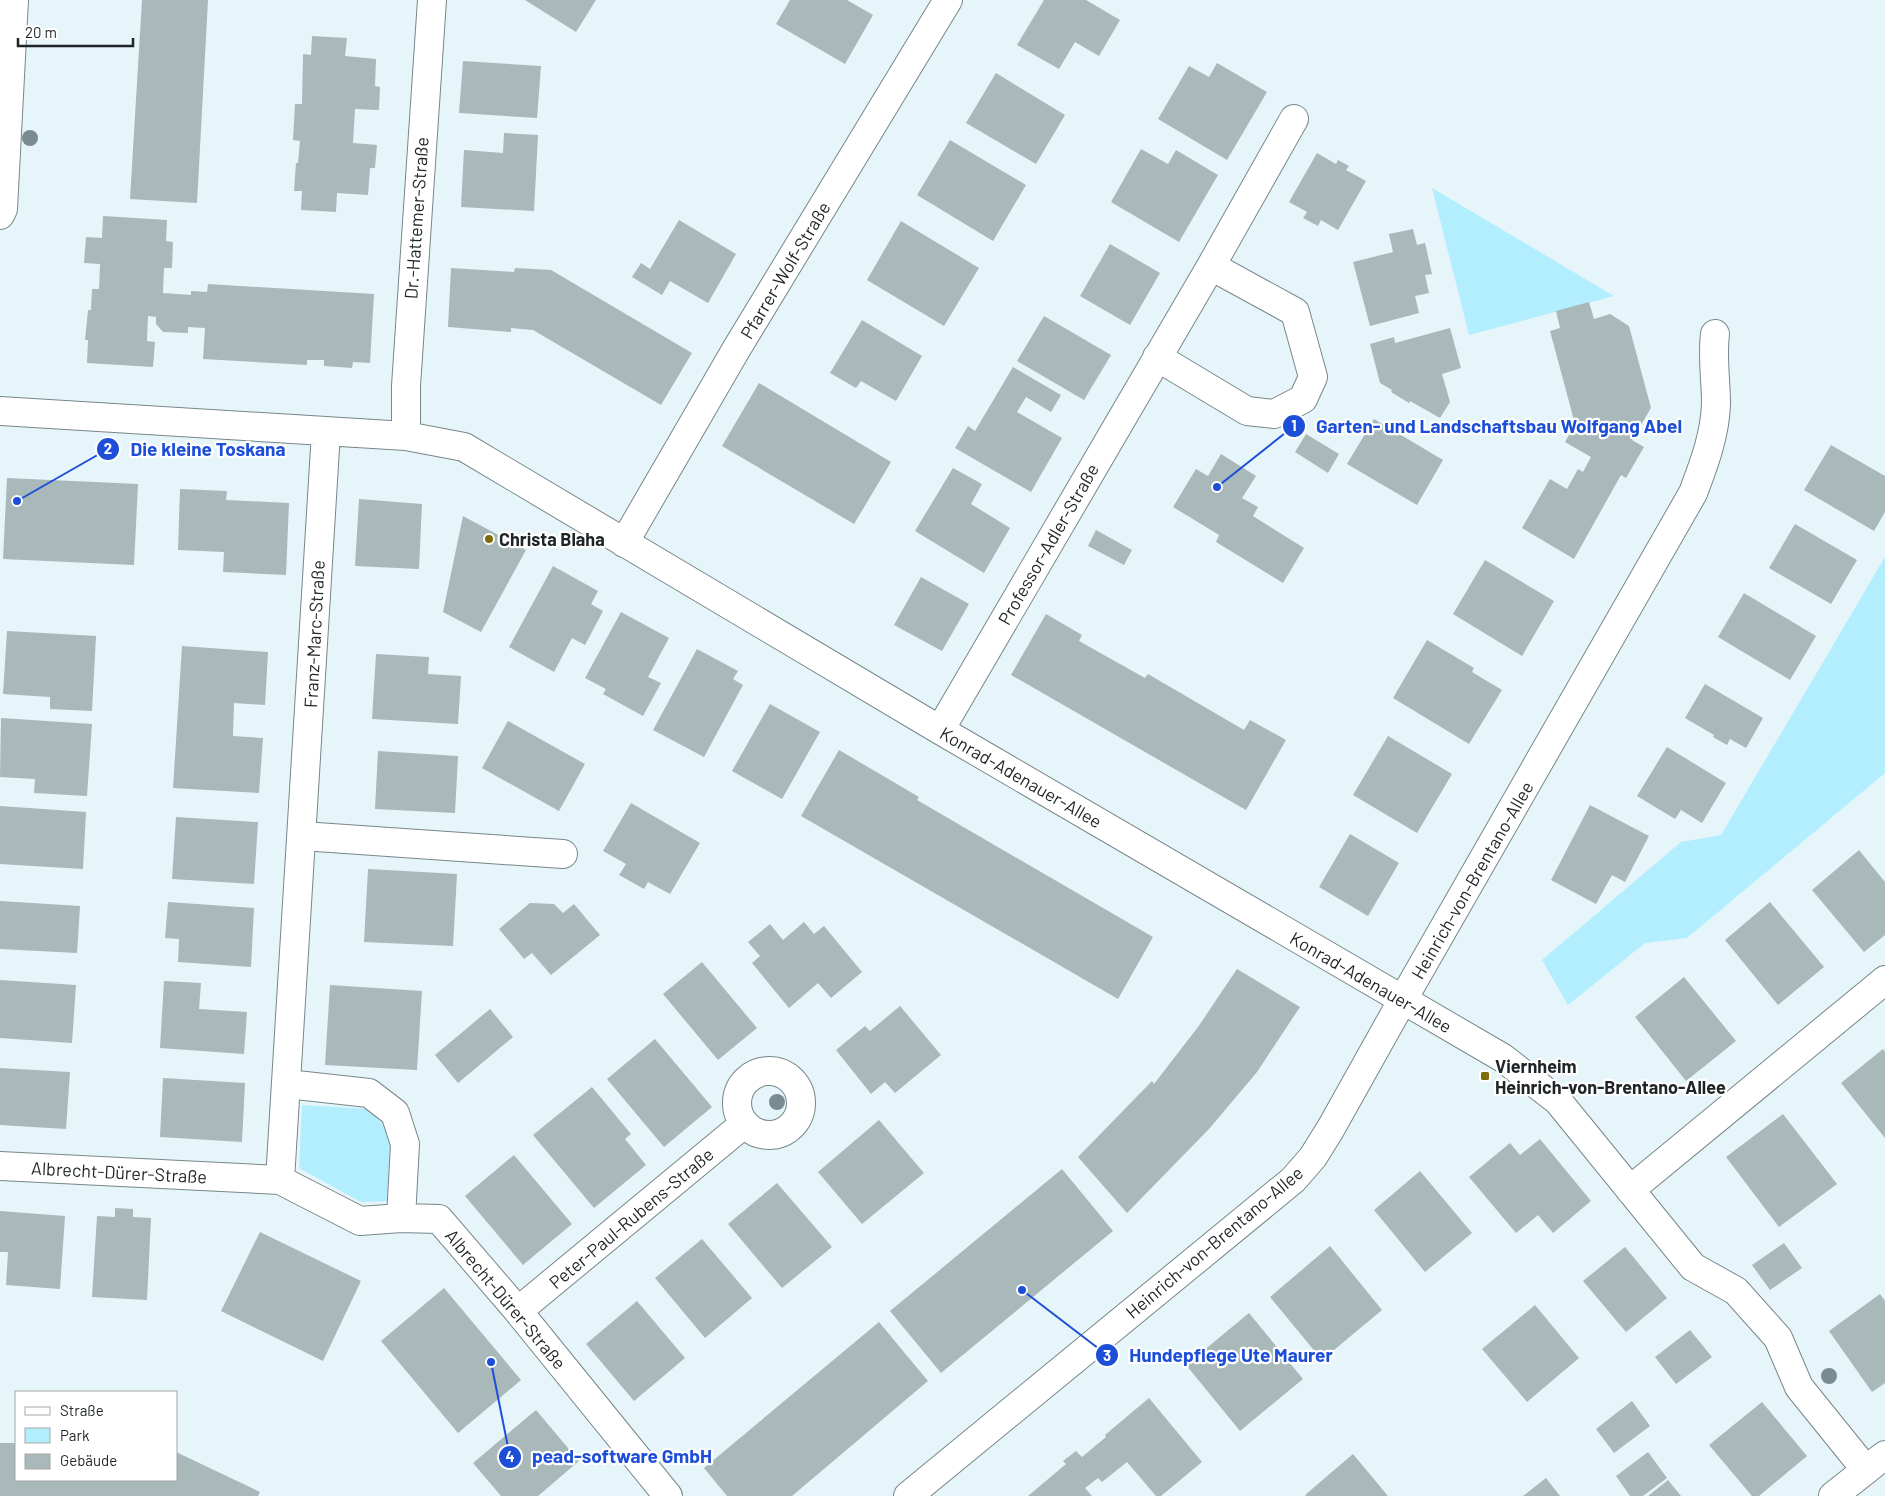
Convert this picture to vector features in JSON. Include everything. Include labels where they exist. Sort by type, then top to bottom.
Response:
[{"type":"street","points":[[0,215],[4,209],[14,0]]},
{"type":"street","name":"Dr.-Hattemer-Straße","points":[[406,436],[406,376],[432,0]]},
{"type":"street","name":"Pfarrer-Wolf-Straße","points":[[624,542],[737,348],[948,0]]},
{"type":"street","name":"Professor-Adler-Straße","points":[[940,730],[1211,266],[1294,119]]},
{"type":"street","points":[[1157,358],[1247,411],[1274,414],[1303,399],[1313,377],[1295,312],[1211,266]]},
{"type":"street","name":"Heinrich-von-Brentano-Allee","points":[[908,1496],[1293,1180],[1313,1157],[1693,493],[1709,451],[1716,405],[1712,352],[1715,334]]},
{"type":"street","name":"Konrad-Adenauer-Allee","points":[[0,411],[406,436],[464,447],[940,730],[1503,1058],[1558,1101],[1693,1267],[1736,1290],[1778,1338],[1799,1387],[1875,1462]]},
{"type":"street","name":"Franz-Marc-Straße","points":[[280,1180],[288,1084],[326,432]]},
{"type":"street","points":[[302,836],[564,854]]},
{"type":"street","points":[[1630,1190],[1885,980]]},
{"type":"street","points":[[288,1084],[369,1093],[395,1113],[405,1144],[401,1218]]},
{"type":"street","name":"Peter-Paul-Rubens-Straße","points":[[518,1312],[744,1124]]},
{"type":"street","name":"Albrecht-Dürer-Straße","points":[[0,1166],[280,1180],[360,1221],[401,1218],[439,1219],[518,1312],[668,1496]]},
{"type":"street","points":[[1833,1496],[1875,1462]]},
{"type":"green space","points":[[1432,188],[1614,296],[1469,335]]},
{"type":"green space","points":[[1885,557],[1885,773],[1687,938],[1645,943],[1568,1005],[1542,960],[1681,842],[1721,835]]},
{"type":"green space","points":[[302,1105],[369,1109],[394,1137],[393,1201],[361,1202],[299,1168]]},
{"type":"building","points":[[142,0],[208,0],[197,203],[130,199]]},
{"type":"building","points":[[525,0],[596,0],[576,32]]},
{"type":"building","points":[[790,0],[847,0],[873,15],[845,64],[776,24]]},
{"type":"building","points":[[1044,0],[1086,0],[1120,20],[1099,56],[1075,42],[1059,69],[1017,45]]},
{"type":"building","points":[[312,36],[347,38],[345,56],[376,59],[375,86],[380,87],[379,110],[355,109],[353,143],[377,145],[375,168],[370,168],[368,195],[337,193],[336,212],[301,210],[302,191],[294,191],[300,141],[293,140],[295,104],[302,104],[303,54],[311,55]]},
{"type":"building","points":[[463,61],[541,66],[537,118],[459,113]]},
{"type":"building","points":[[1217,63],[1267,92],[1227,160],[1158,119],[1189,66],[1209,77]]},
{"type":"building","points":[[996,73],[1065,115],[1036,164],[966,123]]},
{"type":"building","points":[[504,133],[538,135],[534,211],[461,207],[464,150],[503,153]]},
{"type":"building","points":[[950,140],[1026,185],[993,241],[917,195]]},
{"type":"building","points":[[1141,149],[1168,164],[1176,150],[1218,175],[1179,242],[1111,202]]},
{"type":"building","points":[[1317,153],[1336,164],[1338,160],[1349,166],[1346,170],[1366,181],[1338,230],[1321,220],[1318,226],[1303,218],[1307,212],[1289,202]]},
{"type":"building","points":[[103,216],[167,220],[166,241],[173,242],[172,268],[164,268],[163,293],[191,295],[191,291],[207,292],[208,284],[374,294],[370,363],[353,362],[352,368],[324,366],[324,360],[307,360],[307,365],[203,359],[205,328],[188,327],[188,333],[163,332],[156,324],[156,317],[148,316],[147,341],[155,342],[153,367],[87,363],[88,340],[85,340],[88,310],[91,310],[92,289],[99,289],[100,264],[84,263],[86,237],[102,238]]},
{"type":"building","points":[[679,220],[736,254],[708,303],[670,281],[662,295],[632,277],[641,263],[650,269]]},
{"type":"building","points":[[901,221],[979,268],[944,326],[867,280]]},
{"type":"building","points":[[1413,229],[1417,245],[1425,243],[1432,274],[1425,275],[1429,293],[1415,296],[1419,313],[1370,326],[1353,262],[1393,252],[1389,234]]},
{"type":"building","points":[[1110,244],[1160,273],[1130,325],[1080,296]]},
{"type":"building","points":[[451,268],[514,272],[515,268],[551,270],[692,353],[661,405],[533,330],[511,328],[511,332],[448,327]]},
{"type":"building","points":[[1589,302],[1594,319],[1610,314],[1629,326],[1651,408],[1632,440],[1644,447],[1626,478],[1621,475],[1574,559],[1522,528],[1550,479],[1567,489],[1578,469],[1583,472],[1591,457],[1565,442],[1575,424],[1550,331],[1560,328],[1556,311]]},
{"type":"building","points":[[1044,316],[1111,355],[1084,400],[1017,361]]},
{"type":"building","points":[[862,320],[922,356],[896,401],[861,381],[856,388],[830,373]]},
{"type":"building","points":[[1450,328],[1461,368],[1442,374],[1450,402],[1440,418],[1410,401],[1409,403],[1380,383],[1370,344],[1394,337],[1395,343]]},
{"type":"building","points":[[1013,367],[1061,395],[1051,412],[1026,397],[1017,412],[1062,438],[1031,492],[955,448],[968,426],[975,431]]},
{"type":"building","points":[[759,383],[891,462],[854,524],[722,446]]},
{"type":"building","points":[[1374,419],[1443,460],[1417,505],[1347,464]]},
{"type":"building","points":[[1306,434],[1339,454],[1328,473],[1295,452]]},
{"type":"building","points":[[1831,445],[1885,476],[1885,512],[1874,531],[1804,490]]},
{"type":"building","points":[[1221,454],[1256,476],[1242,498],[1258,507],[1253,516],[1304,548],[1283,583],[1216,542],[1219,535],[1173,507],[1196,469],[1208,476]]},
{"type":"building","points":[[953,468],[982,484],[971,504],[1010,528],[984,573],[915,531]]},
{"type":"building","points":[[7,478],[138,484],[134,565],[3,559]]},
{"type":"building","points":[[180,489],[227,491],[226,500],[289,503],[286,575],[223,572],[224,552],[178,550]]},
{"type":"building","points":[[359,499],[422,504],[419,569],[355,566]]},
{"type":"building","points":[[463,516],[526,550],[481,632],[443,612]]},
{"type":"building","points":[[1795,524],[1857,560],[1831,604],[1769,568]]},
{"type":"building","points":[[1096,530],[1132,550],[1124,565],[1088,546]]},
{"type":"building","points":[[1485,560],[1554,601],[1522,656],[1453,614]]},
{"type":"building","points":[[553,566],[598,591],[591,604],[603,611],[585,645],[572,638],[554,672],[509,647]]},
{"type":"building","points":[[921,577],[969,604],[942,651],[894,625]]},
{"type":"building","points":[[1744,593],[1816,636],[1790,680],[1718,637]]},
{"type":"building","points":[[621,612],[669,638],[648,677],[661,683],[643,716],[603,694],[606,689],[585,678]]},
{"type":"building","points":[[1046,614],[1082,635],[1079,641],[1145,678],[1148,674],[1244,730],[1250,720],[1286,740],[1246,810],[1011,675]]},
{"type":"building","points":[[7,631],[96,636],[92,711],[50,709],[50,697],[3,694]]},
{"type":"building","points":[[1427,640],[1474,668],[1472,672],[1502,690],[1469,744],[1393,698]]},
{"type":"building","points":[[182,646],[268,652],[265,705],[234,703],[233,736],[263,738],[259,793],[173,788]]},
{"type":"building","points":[[697,649],[738,671],[733,679],[743,685],[704,757],[653,730]]},
{"type":"building","points":[[376,654],[429,657],[428,674],[461,676],[458,724],[372,719]]},
{"type":"building","points":[[1705,684],[1763,718],[1746,748],[1730,739],[1727,745],[1685,718]]},
{"type":"building","points":[[770,704],[820,732],[782,799],[732,771]]},
{"type":"building","points":[[1,718],[92,724],[87,796],[34,793],[35,779],[0,777]]},
{"type":"building","points":[[508,721],[585,764],[559,811],[482,768]]},
{"type":"building","points":[[1388,736],[1452,774],[1417,833],[1353,795]]},
{"type":"building","points":[[1667,747],[1726,783],[1702,823],[1681,810],[1675,819],[1637,796]]},
{"type":"building","points":[[839,750],[919,797],[917,800],[1153,937],[1118,999],[801,816]]},
{"type":"building","points":[[378,751],[458,756],[455,813],[375,809]]},
{"type":"building","points":[[631,803],[700,843],[670,894],[648,882],[644,889],[619,875],[626,864],[603,851]]},
{"type":"building","points":[[1590,805],[1649,836],[1625,882],[1612,875],[1596,904],[1551,880]]},
{"type":"building","points":[[0,806],[86,812],[83,869],[0,864]]},
{"type":"building","points":[[176,817],[258,822],[254,884],[172,879]]},
{"type":"building","points":[[1350,834],[1399,863],[1368,916],[1319,887]]},
{"type":"building","points":[[1859,850],[1885,882],[1885,935],[1864,952],[1812,890]]},
{"type":"building","points":[[368,869],[457,874],[453,946],[364,942]]},
{"type":"building","points":[[0,901],[80,906],[77,953],[0,949]]},
{"type":"building","points":[[168,902],[254,908],[251,967],[178,962],[179,939],[165,938]]},
{"type":"building","points":[[1770,902],[1824,967],[1778,1005],[1725,940]]},
{"type":"building","points":[[530,903],[554,904],[563,913],[574,904],[600,935],[551,975],[532,953],[524,959],[499,929]]},
{"type":"building","points":[[804,922],[814,934],[824,926],[862,972],[831,998],[818,983],[789,1008],[752,963],[760,956],[748,942],[770,924],[783,940]]},
{"type":"building","points":[[702,962],[757,1028],[718,1060],[663,994]]},
{"type":"building","points":[[1237,969],[1300,1007],[1257,1072],[1209,1129],[1127,1213],[1078,1157],[1152,1081],[1154,1084],[1198,1027]]},
{"type":"building","points":[[1684,977],[1736,1041],[1686,1081],[1635,1017]]},
{"type":"building","points":[[0,980],[76,985],[72,1043],[0,1038]]},
{"type":"building","points":[[164,981],[201,983],[199,1009],[247,1012],[244,1054],[160,1048]]},
{"type":"building","points":[[330,985],[422,991],[417,1070],[325,1065]]},
{"type":"building","points":[[900,1006],[941,1055],[895,1093],[885,1082],[871,1094],[836,1050],[865,1026],[870,1031]]},
{"type":"building","points":[[490,1009],[513,1037],[458,1083],[435,1055]]},
{"type":"building","points":[[655,1039],[712,1107],[664,1147],[607,1079]]},
{"type":"building","points":[[1883,1049],[1885,1052],[1885,1138],[1841,1083]]},
{"type":"building","points":[[0,1068],[70,1072],[66,1129],[0,1125]]},
{"type":"building","points":[[163,1078],[245,1083],[242,1142],[160,1137]]},
{"type":"building","points":[[592,1087],[631,1134],[625,1139],[646,1165],[594,1208],[533,1135]]},
{"type":"building","points":[[1783,1114],[1837,1184],[1779,1227],[1726,1157]]},
{"type":"building","points":[[879,1120],[924,1173],[862,1224],[818,1172]]},
{"type":"building","points":[[1540,1139],[1591,1201],[1553,1233],[1538,1215],[1516,1233],[1469,1177],[1510,1143],[1520,1155]]},
{"type":"building","points":[[514,1155],[572,1224],[523,1265],[465,1196]]},
{"type":"building","points":[[1062,1169],[1113,1231],[941,1373],[890,1311]]},
{"type":"building","points":[[1420,1171],[1472,1233],[1425,1272],[1374,1210]]},
{"type":"building","points":[[777,1183],[832,1247],[782,1288],[728,1224]]},
{"type":"building","points":[[115,1208],[133,1209],[133,1217],[151,1218],[147,1300],[92,1297],[97,1216],[115,1217]]},
{"type":"building","points":[[0,1211],[65,1216],[60,1289],[6,1285],[8,1252],[0,1252]]},
{"type":"building","points":[[260,1232],[361,1281],[323,1361],[221,1311]]},
{"type":"building","points":[[702,1239],[752,1298],[705,1338],[655,1278]]},
{"type":"building","points":[[1784,1243],[1802,1268],[1770,1290],[1752,1265]]},
{"type":"building","points":[[1330,1246],[1382,1310],[1322,1360],[1270,1297]]},
{"type":"building","points":[[1625,1247],[1667,1298],[1626,1332],[1583,1281]]},
{"type":"building","points":[[444,1288],[521,1380],[458,1433],[381,1341]]},
{"type":"building","points":[[1880,1294],[1885,1301],[1885,1383],[1872,1392],[1829,1331]]},
{"type":"building","points":[[637,1301],[685,1358],[634,1401],[586,1344]]},
{"type":"building","points":[[1535,1305],[1579,1358],[1527,1402],[1482,1349]]},
{"type":"building","points":[[1249,1313],[1303,1379],[1240,1431],[1186,1365]]},
{"type":"building","points":[[879,1322],[928,1381],[792,1496],[727,1496],[704,1468]]},
{"type":"building","points":[[1690,1330],[1712,1357],[1676,1384],[1655,1357]]},
{"type":"building","points":[[1149,1398],[1202,1462],[1161,1496],[1156,1496],[1127,1462],[1102,1482],[1098,1478],[1085,1488],[1092,1496],[1028,1496],[1066,1464],[1063,1461],[1076,1451],[1082,1457]]},
{"type":"building","points":[[1632,1401],[1650,1426],[1614,1453],[1596,1429]]},
{"type":"building","points":[[1762,1402],[1807,1456],[1759,1496],[1752,1496],[1709,1445]]},
{"type":"building","points":[[536,1410],[579,1461],[538,1496],[501,1496],[473,1463]]},
{"type":"building","points":[[0,1443],[15,1443],[15,1481],[178,1481],[178,1453],[260,1492],[258,1496],[0,1496]]},
{"type":"building","points":[[1648,1452],[1667,1478],[1643,1496],[1630,1496],[1616,1476]]},
{"type":"building","points":[[1353,1454],[1388,1496],[1305,1495]]},
{"type":"building","points":[[1546,1478],[1560,1496],[1523,1496]]},
{"type":"building","points":[[1668,1480],[1681,1496],[1648,1496]]},
{"type":"place","name":"Garten- und Landschaftsbau Wolfgang Abel","points":[[1217,487]]},
{"type":"place","name":"Die kleine Toskana","points":[[17,501]]},
{"type":"place","name":"Christa Blaha","points":[[489,539]]},
{"type":"place","name":"Viernheim Heinrich-von-Brentano-Allee","points":[[1485,1076]]},
{"type":"place","name":"Hundepflege Ute Maurer","points":[[1022,1290]]},
{"type":"place","name":"pead-software GmbH","points":[[491,1362]]}]
